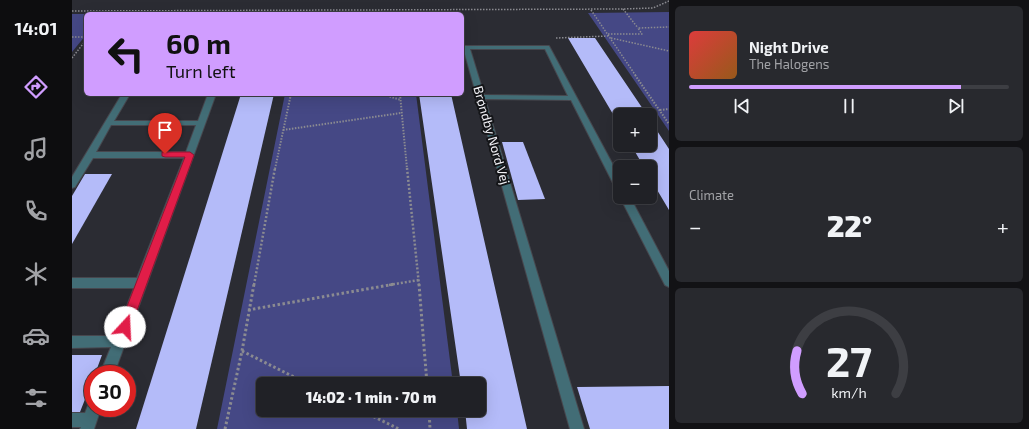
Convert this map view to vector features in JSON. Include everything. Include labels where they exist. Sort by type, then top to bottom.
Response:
[{"type":"street","name":"Brøndby Nord Vej","points":[[547,47],[466,47],[577,429]]},
{"type":"street","points":[[547,47],[613,175]]},
{"type":"street","points":[[72,185],[125,96]]},
{"type":"street","points":[[111,365],[211,96]]},
{"type":"street","points":[[481,97],[573,98]]},
{"type":"street","points":[[109,123],[202,123]]},
{"type":"street","points":[[90,155],[190,155]]},
{"type":"street","points":[[629,204],[669,282]]},
{"type":"street","points":[[72,283],[142,283]]},
{"type":"street","points":[[72,342],[120,342]]},
{"type":"street","points":[[72,420],[90,419]]},
{"type":"path","points":[[72,11],[623,9],[653,8],[668,2]]},
{"type":"path","points":[[664,4],[669,6]]},
{"type":"path","points":[[591,9],[669,124]]},
{"type":"path","points":[[607,34],[642,34],[623,9]]},
{"type":"path","points":[[638,28],[669,27]]},
{"type":"path","points":[[72,37],[84,39]]},
{"type":"path","points":[[547,47],[557,37],[610,37],[669,51]]},
{"type":"path","points":[[72,58],[84,42]]},
{"type":"path","points":[[225,429],[242,351],[248,310],[272,183],[291,96]]},
{"type":"path","points":[[388,96],[401,100]]},
{"type":"path","points":[[400,96],[419,280],[426,377]]},
{"type":"path","points":[[659,110],[669,109]]},
{"type":"path","points":[[284,130],[401,113]]},
{"type":"path","points":[[248,310],[419,280]]},
{"type":"path","points":[[242,351],[294,377]]},
{"type":"path","points":[[374,417],[399,429]]},
{"type":"path","points":[[429,417],[430,429]]},
{"type":"shaded area","points":[[669,12],[669,131],[657,114],[657,108],[653,108],[588,13]]},
{"type":"shaded area","points":[[72,14],[84,14],[84,37],[72,52]]},
{"type":"shaded area","points":[[285,96],[416,96],[452,377],[256,377],[256,417],[458,417],[459,429],[217,429]]},
{"type":"building","points":[[568,38],[595,38],[642,108],[613,108],[613,114]]},
{"type":"building","points":[[240,96],[274,96],[196,429],[136,429]]},
{"type":"building","points":[[419,96],[451,96],[527,429],[467,429],[466,417],[486,417],[486,377],[460,377]]},
{"type":"building","points":[[657,131],[669,149],[669,210],[657,190],[657,160],[640,160],[635,152],[657,152]]},
{"type":"building","points":[[502,142],[523,142],[545,199],[518,200]]},
{"type":"building","points":[[85,174],[112,174],[72,244],[72,196]]},
{"type":"building","points":[[72,355],[102,355],[98,365],[84,365],[84,402],[80,412],[72,412]]},
{"type":"building","points":[[669,386],[669,429],[590,429],[577,387]]},
{"type":"route","points":[[125,327],[190,155],[165,154]]}]
